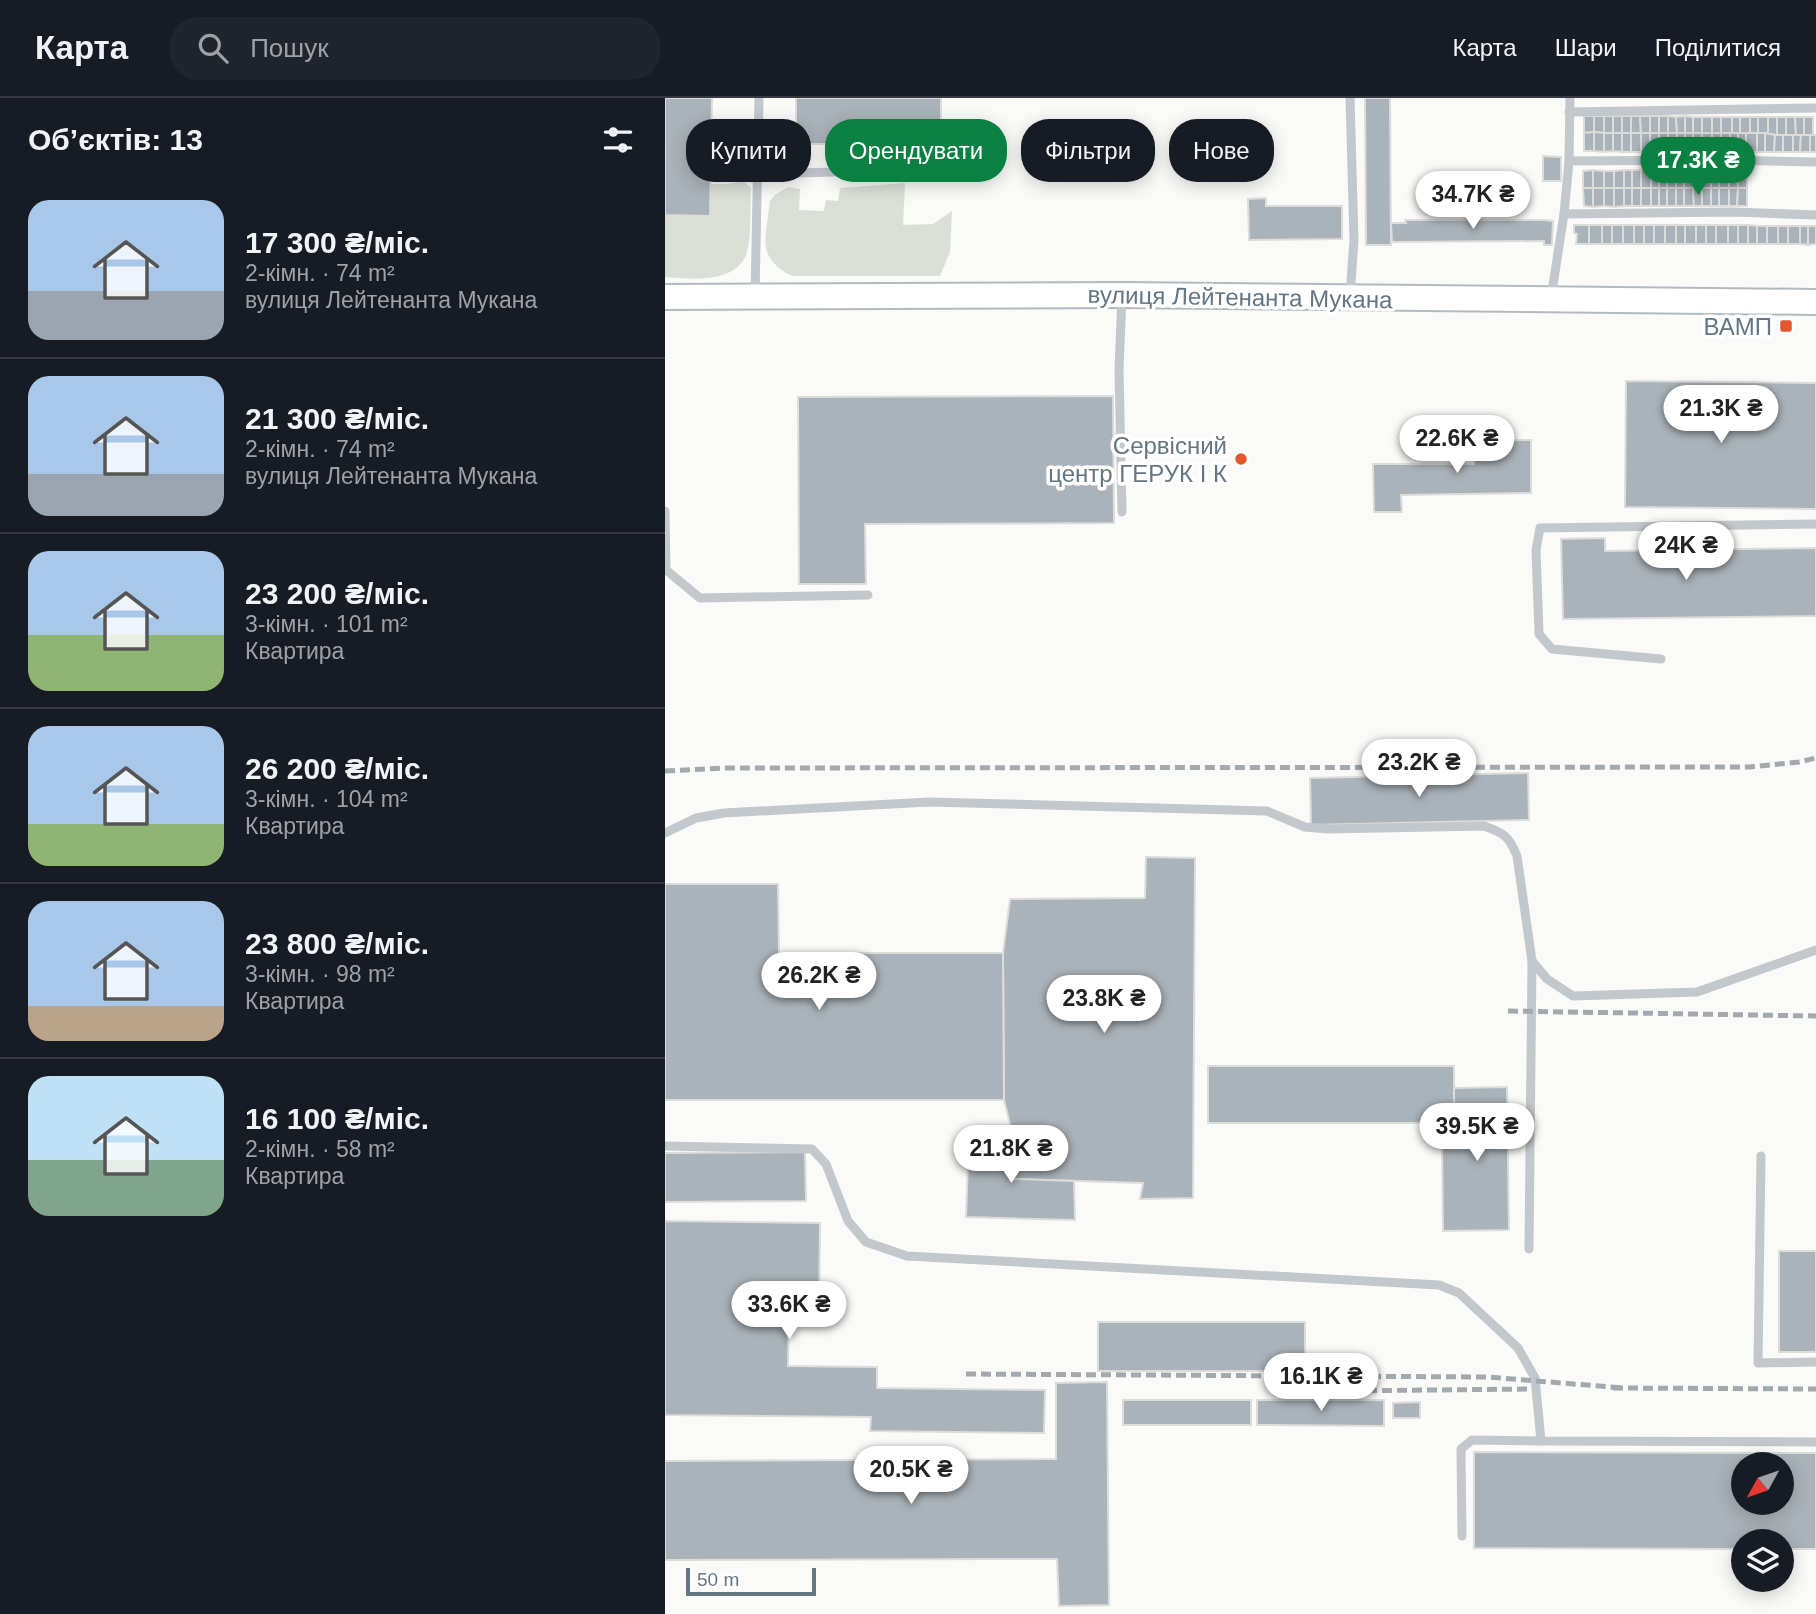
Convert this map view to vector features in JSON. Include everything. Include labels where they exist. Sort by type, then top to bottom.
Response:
[{"type":"main road","name":"вулиця Лейтенанта Мукана","points":[[665,297],[1122,295],[1816,303]]},
{"type":"lane","points":[[759,98],[759,119]]},
{"type":"lane","points":[[1350,98],[1354,240],[1350,298]]},
{"type":"lane","points":[[1550,300],[1564,214],[1569,162],[1570,98]]},
{"type":"lane","points":[[1569,112],[1816,108]]},
{"type":"lane","points":[[1569,162],[1816,162]]},
{"type":"lane","points":[[755,297],[758,182]]},
{"type":"lane","points":[[1564,214],[1733,212],[1816,215]]},
{"type":"lane","points":[[1122,295],[1119,369],[1122,512]]},
{"type":"lane","points":[[665,511],[666,570],[700,598],[868,595]]},
{"type":"lane","points":[[1661,659],[1552,649],[1539,634],[1536,551],[1540,528],[1816,524]]},
{"type":"lane","points":[[665,834],[696,818],[724,813],[929,802],[1267,811],[1305,827],[1328,829],[1484,826],[1502,832],[1511,842],[1517,856],[1532,961],[1529,1249]]},
{"type":"lane","points":[[1532,961],[1547,979],[1573,996],[1697,992],[1816,950]]},
{"type":"lane","points":[[665,1146],[812,1149],[826,1164],[848,1221],[866,1242],[907,1256],[1439,1284],[1459,1293],[1518,1348],[1535,1378],[1541,1441]]},
{"type":"lane","points":[[1761,1156],[1758,1363],[1816,1362]]},
{"type":"lane","points":[[1462,1536],[1461,1448],[1472,1440],[1816,1442]]},
{"type":"shaded area","points":[[744,182],[751,188],[748,248],[740,264],[732,271],[710,278],[665,277],[665,215],[710,216],[710,184]]},
{"type":"shaded area","points":[[905,183],[903,225],[933,224],[952,211],[950,252],[940,276],[793,276],[780,269],[770,257],[766,248],[766,231],[770,201],[788,187],[800,189],[799,210],[824,211],[826,200],[838,201],[840,188]]},
{"type":"building","points":[[665,98],[712,98],[712,119],[686,119],[686,182],[711,182],[710,216],[665,215]]},
{"type":"building","points":[[796,98],[941,98],[941,119],[825,119],[825,144],[811,144],[811,119],[796,119]]},
{"type":"building","points":[[1365,98],[1390,98],[1391,245],[1366,245]]},
{"type":"building","points":[[1584,116],[1594,116],[1594,132],[1584,133]]},
{"type":"building","points":[[1594,116],[1604,116],[1604,133],[1594,132]]},
{"type":"building","points":[[1604,116],[1613,116],[1613,133],[1604,133]]},
{"type":"building","points":[[1613,116],[1622,116],[1622,133],[1613,133]]},
{"type":"building","points":[[1622,116],[1631,116],[1631,133],[1622,133]]},
{"type":"building","points":[[1631,116],[1640,116],[1641,133],[1631,133]]},
{"type":"building","points":[[1640,116],[1650,116],[1650,133],[1641,133]]},
{"type":"building","points":[[1650,116],[1659,116],[1659,133],[1650,133]]},
{"type":"building","points":[[1659,116],[1668,116],[1668,133],[1659,133]]},
{"type":"building","points":[[1668,116],[1676,117],[1677,133],[1668,133]]},
{"type":"building","points":[[1685,116],[1685,133],[1677,133],[1676,117]]},
{"type":"building","points":[[1685,116],[1693,117],[1693,133],[1685,133]]},
{"type":"building","points":[[1693,117],[1702,117],[1702,133],[1693,133]]},
{"type":"building","points":[[1702,117],[1712,117],[1712,133],[1702,133]]},
{"type":"building","points":[[1712,117],[1721,117],[1721,133],[1712,133]]},
{"type":"building","points":[[1721,117],[1732,117],[1732,133],[1721,133]]},
{"type":"building","points":[[1732,117],[1740,117],[1740,133],[1732,133]]},
{"type":"building","points":[[1740,117],[1750,117],[1750,133],[1740,133]]},
{"type":"building","points":[[1750,117],[1758,117],[1758,133],[1750,133]]},
{"type":"building","points":[[1758,117],[1768,117],[1768,133],[1758,133]]},
{"type":"building","points":[[1768,117],[1777,117],[1777,135],[1768,134]]},
{"type":"building","points":[[1777,117],[1786,117],[1786,135],[1777,135]]},
{"type":"building","points":[[1786,117],[1795,117],[1796,135],[1786,135]]},
{"type":"building","points":[[1795,117],[1804,117],[1804,135],[1796,135]]},
{"type":"building","points":[[1804,117],[1813,117],[1813,135],[1804,135]]},
{"type":"building","points":[[1594,132],[1594,151],[1584,151],[1584,133]]},
{"type":"building","points":[[1594,132],[1604,133],[1604,152],[1594,151]]},
{"type":"building","points":[[1604,133],[1613,133],[1613,151],[1604,152]]},
{"type":"building","points":[[1613,133],[1622,133],[1622,152],[1613,151]]},
{"type":"building","points":[[1622,133],[1631,133],[1631,152],[1622,152]]},
{"type":"building","points":[[1631,133],[1641,133],[1641,152],[1631,152]]},
{"type":"building","points":[[1641,133],[1650,133],[1650,152],[1641,152]]},
{"type":"building","points":[[1650,133],[1659,133],[1659,152],[1650,152]]},
{"type":"building","points":[[1659,133],[1668,133],[1668,152],[1659,152]]},
{"type":"building","points":[[1668,133],[1677,133],[1676,152],[1668,152]]},
{"type":"building","points":[[1677,133],[1685,133],[1685,152],[1676,152]]},
{"type":"building","points":[[1685,133],[1693,133],[1693,152],[1685,152]]},
{"type":"building","points":[[1693,133],[1702,133],[1703,152],[1693,152]]},
{"type":"building","points":[[1702,133],[1712,133],[1712,152],[1703,152]]},
{"type":"building","points":[[1712,133],[1721,133],[1721,152],[1712,152]]},
{"type":"building","points":[[1721,133],[1730,133],[1730,152],[1721,152]]},
{"type":"building","points":[[1730,133],[1738,133],[1738,152],[1730,152]]},
{"type":"building","points":[[1738,133],[1746,133],[1746,152],[1738,152]]},
{"type":"building","points":[[1746,133],[1757,133],[1757,152],[1746,152]]},
{"type":"building","points":[[1757,133],[1765,133],[1765,152],[1757,152]]},
{"type":"building","points":[[1765,133],[1775,135],[1774,152],[1765,152]]},
{"type":"building","points":[[1775,135],[1783,135],[1783,152],[1774,152]]},
{"type":"building","points":[[1783,135],[1793,135],[1793,152],[1783,152]]},
{"type":"building","points":[[1793,135],[1801,135],[1800,152],[1793,152]]},
{"type":"building","points":[[1801,135],[1810,135],[1810,152],[1800,152]]},
{"type":"building","points":[[1810,135],[1816,135],[1816,152],[1810,152]]},
{"type":"building","points":[[1543,156],[1561,157],[1561,181],[1543,181]]},
{"type":"building","points":[[1593,170],[1593,188],[1583,188],[1583,171]]},
{"type":"building","points":[[1593,170],[1604,171],[1604,188],[1593,188]]},
{"type":"building","points":[[1624,170],[1624,188],[1614,188],[1614,171]]},
{"type":"building","points":[[1624,170],[1632,170],[1632,188],[1624,188]]},
{"type":"building","points":[[1632,170],[1641,170],[1641,188],[1632,188]]},
{"type":"building","points":[[1641,170],[1651,170],[1651,188],[1641,188]]},
{"type":"building","points":[[1651,170],[1659,170],[1659,188],[1651,188]]},
{"type":"building","points":[[1659,170],[1667,170],[1667,188],[1659,188]]},
{"type":"building","points":[[1667,170],[1676,170],[1676,188],[1667,188]]},
{"type":"building","points":[[1676,170],[1684,170],[1684,188],[1676,188]]},
{"type":"building","points":[[1684,170],[1693,170],[1693,188],[1684,188]]},
{"type":"building","points":[[1693,170],[1702,170],[1702,188],[1693,188]]},
{"type":"building","points":[[1702,170],[1711,170],[1711,188],[1702,188]]},
{"type":"building","points":[[1711,170],[1719,170],[1719,188],[1711,188]]},
{"type":"building","points":[[1719,170],[1729,170],[1729,188],[1719,188]]},
{"type":"building","points":[[1729,170],[1737,170],[1738,188],[1729,188]]},
{"type":"building","points":[[1737,170],[1747,170],[1747,188],[1738,188]]},
{"type":"building","points":[[1604,171],[1614,171],[1614,188],[1604,188]]},
{"type":"building","points":[[1583,188],[1593,188],[1593,207],[1584,206]]},
{"type":"building","points":[[1593,188],[1604,188],[1604,206],[1593,207]]},
{"type":"building","points":[[1604,188],[1614,188],[1614,207],[1604,206]]},
{"type":"building","points":[[1614,188],[1624,188],[1624,206],[1614,207]]},
{"type":"building","points":[[1624,188],[1632,188],[1632,206],[1624,206]]},
{"type":"building","points":[[1632,188],[1641,188],[1641,206],[1632,206]]},
{"type":"building","points":[[1641,188],[1651,188],[1651,206],[1641,206]]},
{"type":"building","points":[[1651,188],[1659,188],[1659,206],[1651,206]]},
{"type":"building","points":[[1659,188],[1667,188],[1667,206],[1659,206]]},
{"type":"building","points":[[1667,188],[1676,188],[1676,206],[1667,206]]},
{"type":"building","points":[[1676,188],[1684,188],[1684,206],[1676,206]]},
{"type":"building","points":[[1684,188],[1693,188],[1694,206],[1684,206]]},
{"type":"building","points":[[1693,188],[1702,188],[1702,206],[1694,206]]},
{"type":"building","points":[[1702,188],[1711,188],[1711,206],[1702,206]]},
{"type":"building","points":[[1711,188],[1719,188],[1719,206],[1711,206]]},
{"type":"building","points":[[1719,188],[1729,188],[1729,206],[1719,206]]},
{"type":"building","points":[[1729,188],[1738,188],[1737,206],[1729,206]]},
{"type":"building","points":[[1738,188],[1747,188],[1747,206],[1737,206]]},
{"type":"building","points":[[1266,198],[1266,206],[1342,206],[1342,239],[1249,240],[1248,199]]},
{"type":"building","points":[[1405,220],[1553,221],[1552,245],[1544,245],[1544,241],[1392,242],[1391,223],[1406,223]]},
{"type":"building","points":[[1574,225],[1589,225],[1589,244],[1576,244]]},
{"type":"building","points":[[1589,225],[1602,225],[1602,244],[1589,244]]},
{"type":"building","points":[[1602,225],[1612,225],[1612,244],[1602,244]]},
{"type":"building","points":[[1612,225],[1623,225],[1623,244],[1612,244]]},
{"type":"building","points":[[1623,225],[1634,225],[1634,244],[1623,244]]},
{"type":"building","points":[[1634,225],[1644,225],[1644,244],[1634,244]]},
{"type":"building","points":[[1644,225],[1654,225],[1654,244],[1644,244]]},
{"type":"building","points":[[1654,225],[1665,225],[1665,244],[1654,244]]},
{"type":"building","points":[[1665,225],[1676,225],[1676,244],[1665,244]]},
{"type":"building","points":[[1676,225],[1685,225],[1685,244],[1676,244]]},
{"type":"building","points":[[1685,225],[1696,225],[1696,244],[1685,244]]},
{"type":"building","points":[[1696,225],[1706,225],[1706,244],[1696,244]]},
{"type":"building","points":[[1706,225],[1716,225],[1716,244],[1706,244]]},
{"type":"building","points":[[1716,225],[1728,225],[1728,244],[1716,244]]},
{"type":"building","points":[[1728,225],[1738,225],[1738,244],[1728,244]]},
{"type":"building","points":[[1738,225],[1748,225],[1748,244],[1738,244]]},
{"type":"building","points":[[1748,225],[1757,226],[1757,244],[1748,244]]},
{"type":"building","points":[[1757,226],[1767,226],[1767,244],[1757,244]]},
{"type":"building","points":[[1767,226],[1778,226],[1778,244],[1767,244]]},
{"type":"building","points":[[1778,226],[1788,226],[1788,244],[1778,244]]},
{"type":"building","points":[[1788,226],[1800,226],[1800,244],[1788,244]]},
{"type":"building","points":[[1800,226],[1808,226],[1808,245],[1800,244]]},
{"type":"building","points":[[1808,226],[1816,226],[1816,244],[1808,245]]},
{"type":"building","points":[[1626,381],[1816,383],[1816,509],[1625,507]]},
{"type":"building","points":[[1113,396],[1114,523],[865,524],[866,584],[799,584],[798,397]]},
{"type":"building","points":[[1531,440],[1531,493],[1401,495],[1402,512],[1374,512],[1373,464],[1474,464],[1474,441]]},
{"type":"building","points":[[1605,538],[1605,551],[1816,548],[1816,616],[1563,619],[1561,539]]},
{"type":"building","points":[[1528,773],[1529,820],[1311,825],[1310,778]]},
{"type":"building","points":[[1146,857],[1195,858],[1193,1198],[1140,1199],[1143,1183],[1013,1179],[1013,1136],[1004,1100],[1003,953],[1010,899],[1145,898]]},
{"type":"building","points":[[665,884],[778,884],[779,953],[1003,953],[1004,1100],[665,1100]]},
{"type":"building","points":[[1208,1066],[1454,1066],[1454,1123],[1208,1123]]},
{"type":"building","points":[[1507,1087],[1509,1230],[1443,1231],[1442,1143],[1454,1143],[1454,1088]]},
{"type":"building","points":[[969,1133],[1013,1136],[1013,1179],[1074,1181],[1075,1220],[966,1217]]},
{"type":"building","points":[[805,1152],[806,1201],[665,1202],[665,1153]]},
{"type":"building","points":[[665,1221],[820,1223],[819,1320],[789,1319],[788,1366],[877,1367],[877,1388],[1045,1390],[1044,1433],[870,1431],[871,1417],[665,1415]]},
{"type":"building","points":[[1779,1251],[1816,1251],[1816,1352],[1779,1352]]},
{"type":"building","points":[[1098,1322],[1305,1322],[1305,1371],[1098,1371]]},
{"type":"building","points":[[1107,1382],[1109,1605],[1059,1606],[1057,1559],[665,1560],[665,1461],[1056,1459],[1056,1383]]},
{"type":"building","points":[[1123,1400],[1251,1400],[1251,1425],[1123,1425]]},
{"type":"building","points":[[1257,1400],[1384,1400],[1384,1426],[1257,1425]]},
{"type":"building","points":[[1420,1402],[1420,1418],[1393,1418],[1393,1403]]},
{"type":"building","points":[[1474,1452],[1731,1453],[1731,1516],[1794,1516],[1794,1453],[1816,1453],[1816,1549],[1794,1549],[1794,1529],[1731,1529],[1731,1549],[1474,1548]]},
{"type":"railway","points":[[665,771],[724,768],[1749,767],[1816,758]]},
{"type":"railway","points":[[1508,1011],[1816,1016]]},
{"type":"railway","points":[[966,1374],[1488,1377],[1623,1388]]},
{"type":"railway","points":[[1613,1388],[1816,1389]]},
{"type":"railway","points":[[1337,1391],[1529,1389]]},
{"type":"place","name":"ВАМП","points":[[1786,326]]},
{"type":"place","name":"Сервісний центр ГЕРУК І К","points":[[1241,459]]}]
